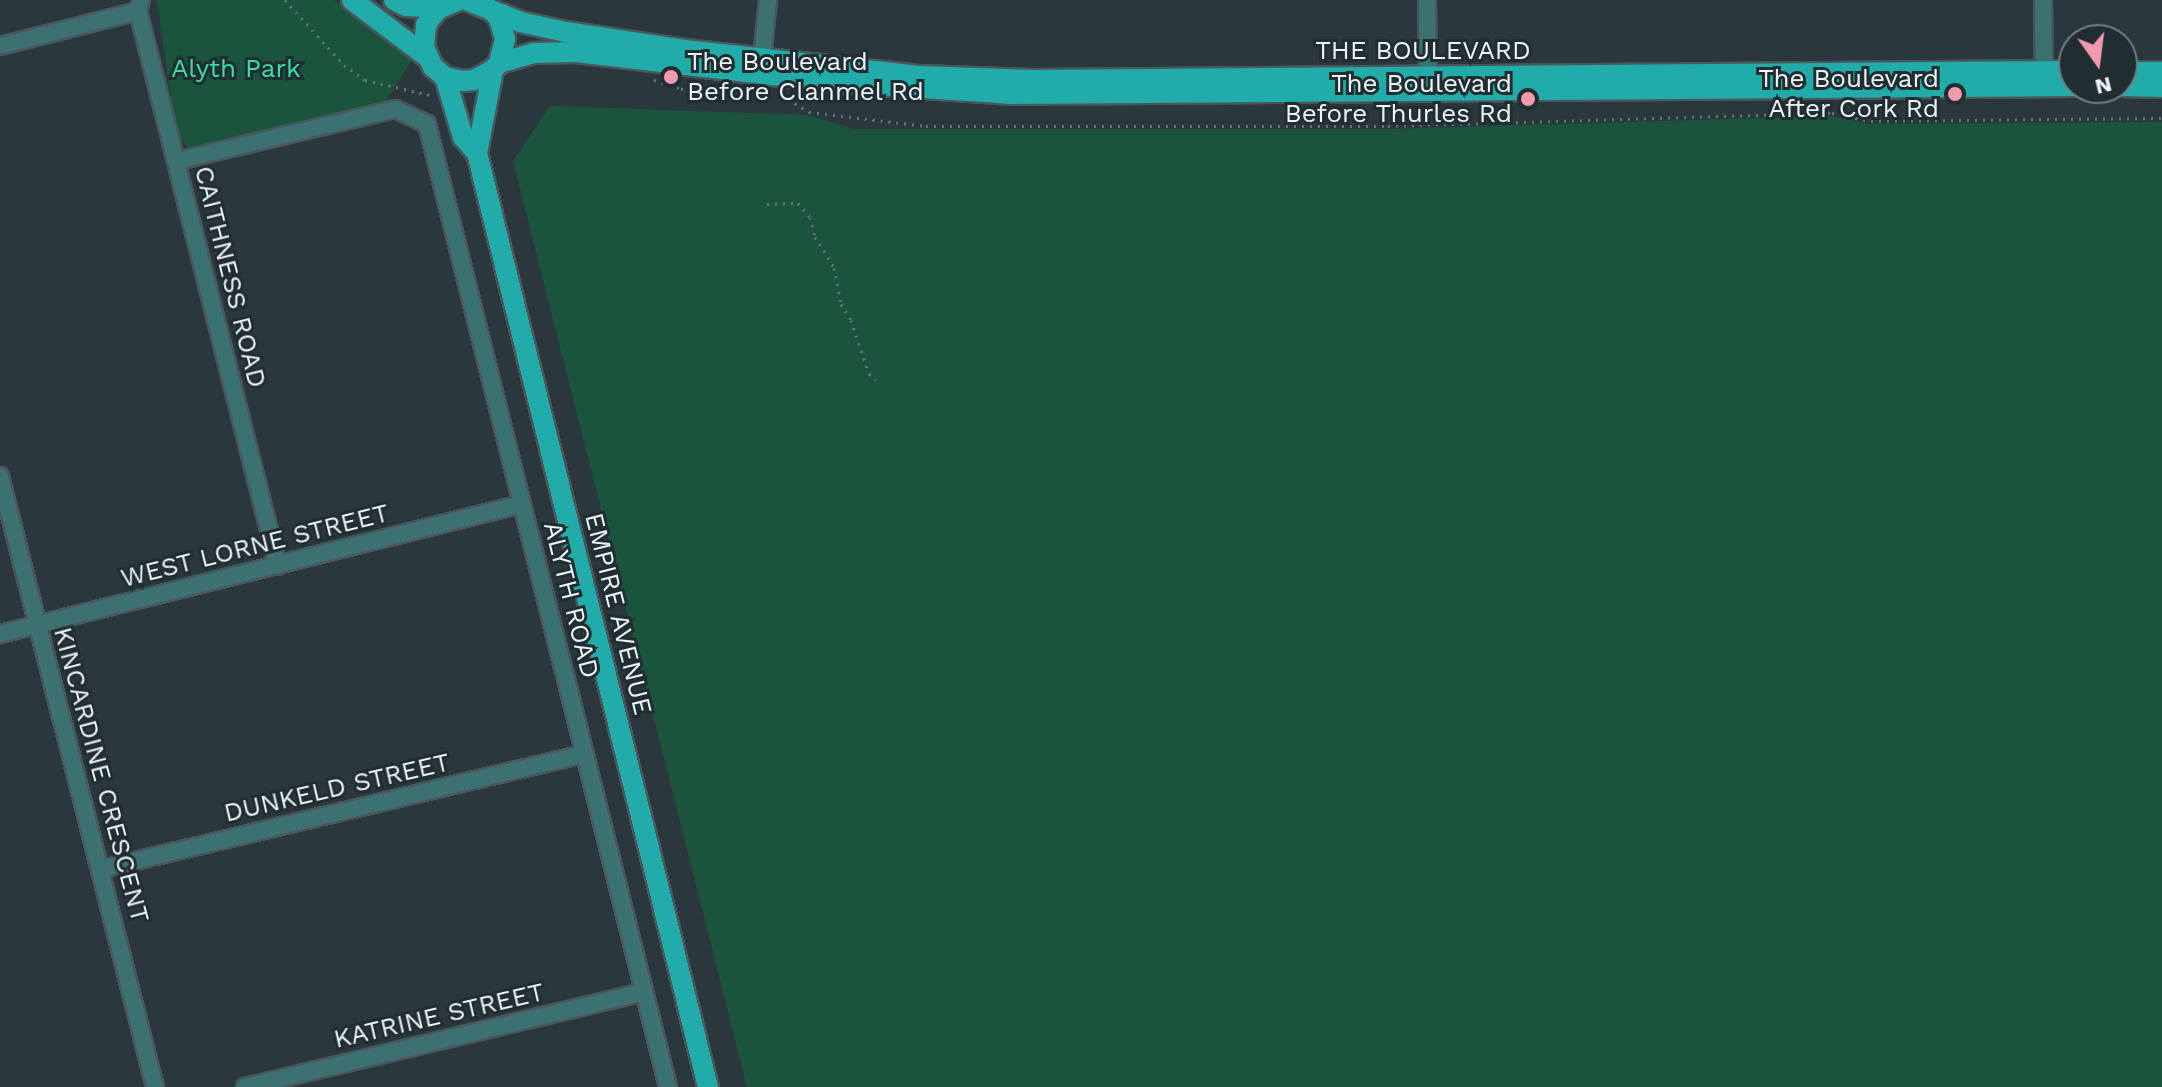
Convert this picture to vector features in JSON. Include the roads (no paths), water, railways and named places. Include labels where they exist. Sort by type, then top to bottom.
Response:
[{"type":"main road","points":[[352,0],[427,57],[445,77]]},
{"type":"main road","points":[[394,0],[406,6],[450,4]]},
{"type":"main road","name":"THE BOULEVARD","points":[[466,0],[520,22],[761,66]]},
{"type":"main road","points":[[427,57],[424,47],[426,25],[450,4]]},
{"type":"main road","name":"EMPIRE AVENUE","points":[[491,10],[504,28],[505,39],[477,153],[708,1087]]},
{"type":"main road","name":"THE BOULEVARD","points":[[445,77],[474,80],[496,66],[535,53],[566,52],[920,76],[1034,80],[1428,84],[2044,78],[2058,75]]},
{"type":"main road","points":[[2138,72],[2162,72]]},
{"type":"main road","name":"EMPIRE AVENUE","points":[[445,77],[463,137],[477,153]]},
{"type":"main road","name":"THE BOULEVARD","points":[[2044,78],[2058,82]]},
{"type":"main road","points":[[2138,86],[2162,87]]},
{"type":"street","points":[[761,66],[768,0]]},
{"type":"street","points":[[1427,0],[1428,84]]},
{"type":"street","points":[[2043,0],[2044,78]]},
{"type":"street","points":[[0,46],[140,5]]},
{"type":"street","name":"CAITHNESS ROAD","points":[[140,5],[278,566]]},
{"type":"street","name":"ALYTH ROAD","points":[[177,161],[395,109],[427,124],[668,1087]]},
{"type":"street","name":"KINCARDINE CRESCENT","points":[[0,476],[155,1087]]},
{"type":"street","name":"WEST LORNE STREET","points":[[0,634],[522,504]]},
{"type":"street","name":"DUNKELD STREET","points":[[101,869],[585,754]]},
{"type":"street","name":"KATRINE STREET","points":[[245,1087],[644,992]]},
{"type":"place","name":"The Boulevard Before Clanmel Rd","points":[[671,77]]},
{"type":"place","name":"The Boulevard After Cork Rd","points":[[1955,94]]},
{"type":"place","name":"The Boulevard Before Thurles Rd","points":[[1528,99]]},
{"type":"park label","name":"Alyth Park","points":[[236,69]]}]
